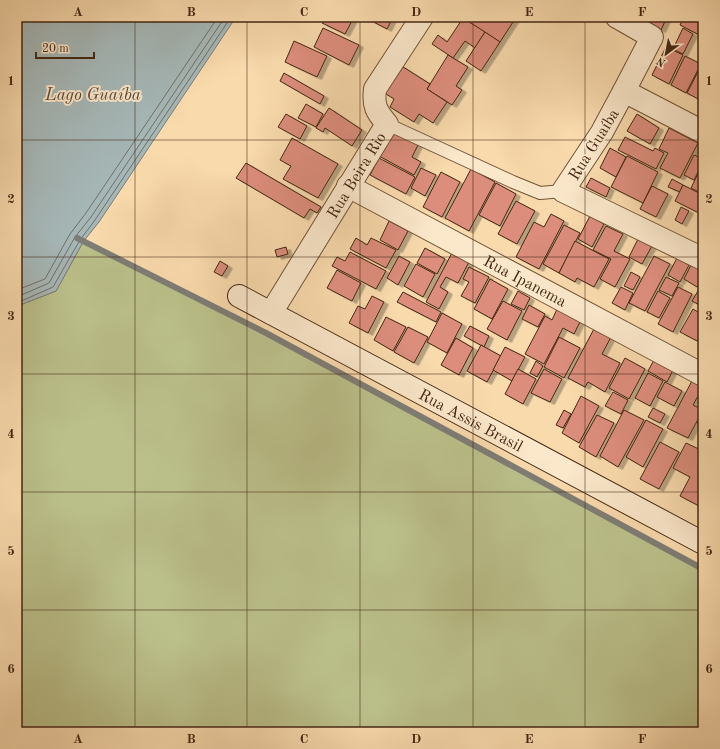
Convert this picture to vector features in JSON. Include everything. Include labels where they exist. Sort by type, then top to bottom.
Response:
[{"type":"street","name":"Rua Beira Rio","points":[[271,313],[387,124],[377,112],[373,101],[375,89],[422,17]]},
{"type":"street","points":[[617,17],[652,37],[624,91]]},
{"type":"street","name":"Rua Guaíba","points":[[563,191],[602,132],[624,91],[703,132]]},
{"type":"street","name":"Rua Ipanema","points":[[348,186],[703,375]]},
{"type":"street","points":[[563,191],[703,259]]},
{"type":"street","name":"Rua Assis Brasil","points":[[239,296],[703,543]]},
{"type":"lane","name":"Rua Guaíba","points":[[387,124],[540,193],[563,191]]},
{"type":"green space","points":[[83,242],[266,333],[703,569],[703,732],[17,732],[17,308],[20,305],[56,291]]},
{"type":"water","name":"Lago Guaíba","points":[[17,17],[236,17],[99,222],[83,242],[56,291],[20,305],[17,308]]},
{"type":"building","points":[[325,17],[354,17],[345,34],[322,23]]},
{"type":"building","points":[[364,17],[393,17],[387,29]]},
{"type":"building","points":[[461,17],[513,17],[515,19],[500,42]]},
{"type":"building","points":[[651,17],[667,17],[661,30],[648,23]]},
{"type":"building","points":[[684,17],[699,17],[703,19],[703,37],[680,25]]},
{"type":"building","points":[[463,18],[485,32],[475,48],[465,41],[453,58],[432,44],[438,35],[447,42]]},
{"type":"building","points":[[323,28],[359,45],[349,65],[314,47]]},
{"type":"building","points":[[683,28],[693,34],[683,54],[673,49]]},
{"type":"building","points":[[485,32],[500,42],[481,71],[466,61]]},
{"type":"building","points":[[294,41],[327,56],[317,77],[285,62]]},
{"type":"building","points":[[666,47],[683,55],[669,84],[652,75]]},
{"type":"building","points":[[448,55],[468,67],[456,86],[462,90],[452,105],[427,89]]},
{"type":"building","points":[[685,56],[701,64],[686,93],[671,85]]},
{"type":"building","points":[[703,62],[703,98],[702,101],[687,93]]},
{"type":"building","points":[[400,65],[430,84],[427,89],[447,102],[433,123],[419,114],[414,122],[390,107],[394,99],[383,92]]},
{"type":"building","points":[[284,73],[324,96],[320,104],[280,81]]},
{"type":"building","points":[[306,104],[323,114],[316,127],[298,118]]},
{"type":"building","points":[[329,108],[362,130],[352,146],[325,128],[323,132],[316,128]]},
{"type":"building","points":[[286,114],[307,126],[300,139],[278,127]]},
{"type":"building","points":[[637,114],[659,128],[650,144],[627,131]]},
{"type":"building","points":[[669,128],[698,143],[680,178],[660,168],[668,153],[659,149]]},
{"type":"building","points":[[392,131],[418,145],[412,157],[421,162],[414,175],[379,156]]},
{"type":"building","points":[[625,137],[653,151],[655,148],[664,153],[656,169],[618,150]]},
{"type":"building","points":[[292,138],[338,164],[318,198],[283,179],[291,166],[280,160]]},
{"type":"building","points":[[610,148],[626,157],[616,177],[600,168]]},
{"type":"building","points":[[694,155],[703,159],[703,162],[694,180],[684,175]]},
{"type":"building","points":[[627,156],[658,172],[643,203],[611,187]]},
{"type":"building","points":[[379,158],[415,177],[406,194],[370,175]]},
{"type":"building","points":[[246,163],[321,207],[317,213],[310,209],[304,218],[236,178]]},
{"type":"building","points":[[703,163],[703,194],[691,188]]},
{"type":"building","points":[[421,168],[436,175],[425,196],[411,188]]},
{"type":"building","points":[[471,169],[495,182],[469,231],[445,218]]},
{"type":"building","points":[[441,172],[460,182],[442,217],[423,207]]},
{"type":"building","points":[[591,178],[610,188],[606,197],[586,187]]},
{"type":"building","points":[[672,179],[683,185],[680,192],[668,187]]},
{"type":"building","points":[[496,183],[516,194],[500,226],[479,215]]},
{"type":"building","points":[[683,185],[703,195],[703,215],[675,201]]},
{"type":"building","points":[[652,186],[668,194],[656,217],[640,209]]},
{"type":"building","points":[[516,201],[535,211],[517,244],[498,234]]},
{"type":"building","points":[[681,207],[689,211],[682,224],[675,220]]},
{"type":"building","points":[[551,214],[564,221],[539,269],[516,257],[534,222],[544,227]]},
{"type":"building","points":[[590,216],[604,224],[592,247],[578,239]]},
{"type":"building","points":[[389,221],[408,231],[398,250],[380,240]]},
{"type":"building","points":[[564,225],[580,233],[559,273],[543,264]]},
{"type":"building","points":[[606,226],[623,234],[614,251],[630,259],[615,287],[600,279],[611,259],[593,250]]},
{"type":"building","points":[[356,238],[367,245],[371,238],[396,250],[386,268],[350,249]]},
{"type":"building","points":[[638,239],[652,246],[642,264],[629,257]]},
{"type":"building","points":[[575,241],[609,259],[594,287],[577,278],[575,282],[559,273]]},
{"type":"building","points":[[286,247],[288,254],[277,257],[275,250]]},
{"type":"building","points":[[425,248],[445,259],[437,274],[417,263]]},
{"type":"building","points":[[453,251],[470,260],[458,283],[446,277],[440,287],[448,292],[439,309],[426,302]]},
{"type":"building","points":[[350,252],[386,271],[376,289],[332,266],[337,257],[345,261]]},
{"type":"building","points":[[399,256],[410,262],[398,285],[387,278]]},
{"type":"building","points":[[654,256],[670,264],[645,311],[629,303]]},
{"type":"building","points":[[677,258],[689,265],[680,282],[668,275]]},
{"type":"building","points":[[220,261],[228,266],[222,276],[214,272]]},
{"type":"building","points":[[416,264],[435,274],[423,297],[404,286]]},
{"type":"building","points":[[691,265],[703,272],[703,276],[697,287],[684,279]]},
{"type":"building","points":[[469,267],[489,277],[475,303],[461,296],[469,282],[463,279]]},
{"type":"building","points":[[337,270],[361,283],[352,301],[327,288]]},
{"type":"building","points":[[631,272],[640,277],[633,290],[624,286]]},
{"type":"building","points":[[666,277],[679,283],[672,296],[659,290]]},
{"type":"building","points":[[490,279],[508,289],[492,319],[474,309]]},
{"type":"building","points":[[702,284],[703,285],[703,307],[692,301]]},
{"type":"building","points":[[621,287],[633,293],[625,310],[612,303]]},
{"type":"building","points":[[678,287],[692,294],[673,332],[658,324]]},
{"type":"building","points":[[518,291],[530,298],[524,310],[511,304]]},
{"type":"building","points":[[658,291],[670,298],[659,318],[647,312]]},
{"type":"building","points":[[403,292],[441,312],[436,322],[397,302]]},
{"type":"building","points":[[372,296],[384,302],[368,333],[349,323],[358,306],[365,309]]},
{"type":"building","points":[[503,301],[522,311],[507,340],[487,329]]},
{"type":"building","points":[[529,305],[545,314],[538,327],[522,319]]},
{"type":"building","points":[[558,307],[581,320],[574,334],[563,328],[544,364],[525,354],[545,316],[552,320]]},
{"type":"building","points":[[693,309],[703,315],[703,344],[680,332]]},
{"type":"building","points":[[442,313],[462,324],[447,353],[427,342]]},
{"type":"building","points":[[386,317],[406,327],[393,351],[374,340]]},
{"type":"building","points":[[470,326],[489,336],[484,347],[464,336]]},
{"type":"building","points":[[408,327],[428,337],[414,363],[394,352]]},
{"type":"building","points":[[595,327],[612,335],[602,354],[620,363],[605,392],[588,382],[585,387],[568,378]]},
{"type":"building","points":[[559,337],[580,348],[564,378],[544,367]]},
{"type":"building","points":[[456,338],[473,348],[459,375],[441,365]]},
{"type":"building","points":[[481,345],[501,356],[487,382],[467,371]]},
{"type":"building","points":[[505,347],[525,357],[512,381],[493,370]]},
{"type":"building","points":[[625,358],[645,369],[629,399],[609,388]]},
{"type":"building","points":[[655,358],[674,368],[667,382],[648,371]]},
{"type":"building","points":[[536,361],[543,366],[537,377],[530,373]]},
{"type":"building","points":[[518,369],[536,379],[523,404],[505,394]]},
{"type":"building","points":[[544,369],[562,379],[550,402],[531,393]]},
{"type":"building","points":[[648,373],[663,381],[650,406],[635,398]]},
{"type":"building","points":[[693,379],[703,384],[703,387],[693,405],[703,410],[688,438],[667,428]]},
{"type":"building","points":[[665,382],[682,391],[674,406],[657,397]]},
{"type":"building","points":[[613,392],[628,400],[621,414],[605,406]]},
{"type":"building","points":[[581,396],[599,406],[579,443],[562,433]]},
{"type":"building","points":[[653,408],[665,414],[660,423],[648,417]]},
{"type":"building","points":[[564,410],[571,414],[563,428],[556,425]]},
{"type":"building","points":[[624,410],[644,420],[618,467],[600,456]]},
{"type":"building","points":[[703,412],[703,427],[697,423]]},
{"type":"building","points":[[597,415],[614,423],[596,457],[579,447]]},
{"type":"building","points":[[646,420],[663,429],[643,467],[626,457]]},
{"type":"building","points":[[660,442],[679,452],[659,489],[640,479]]},
{"type":"building","points":[[686,443],[703,451],[703,503],[701,507],[680,496],[690,477],[673,468]]},
{"type":"waterway","points":[[77,238],[266,333],[703,569]]}]
